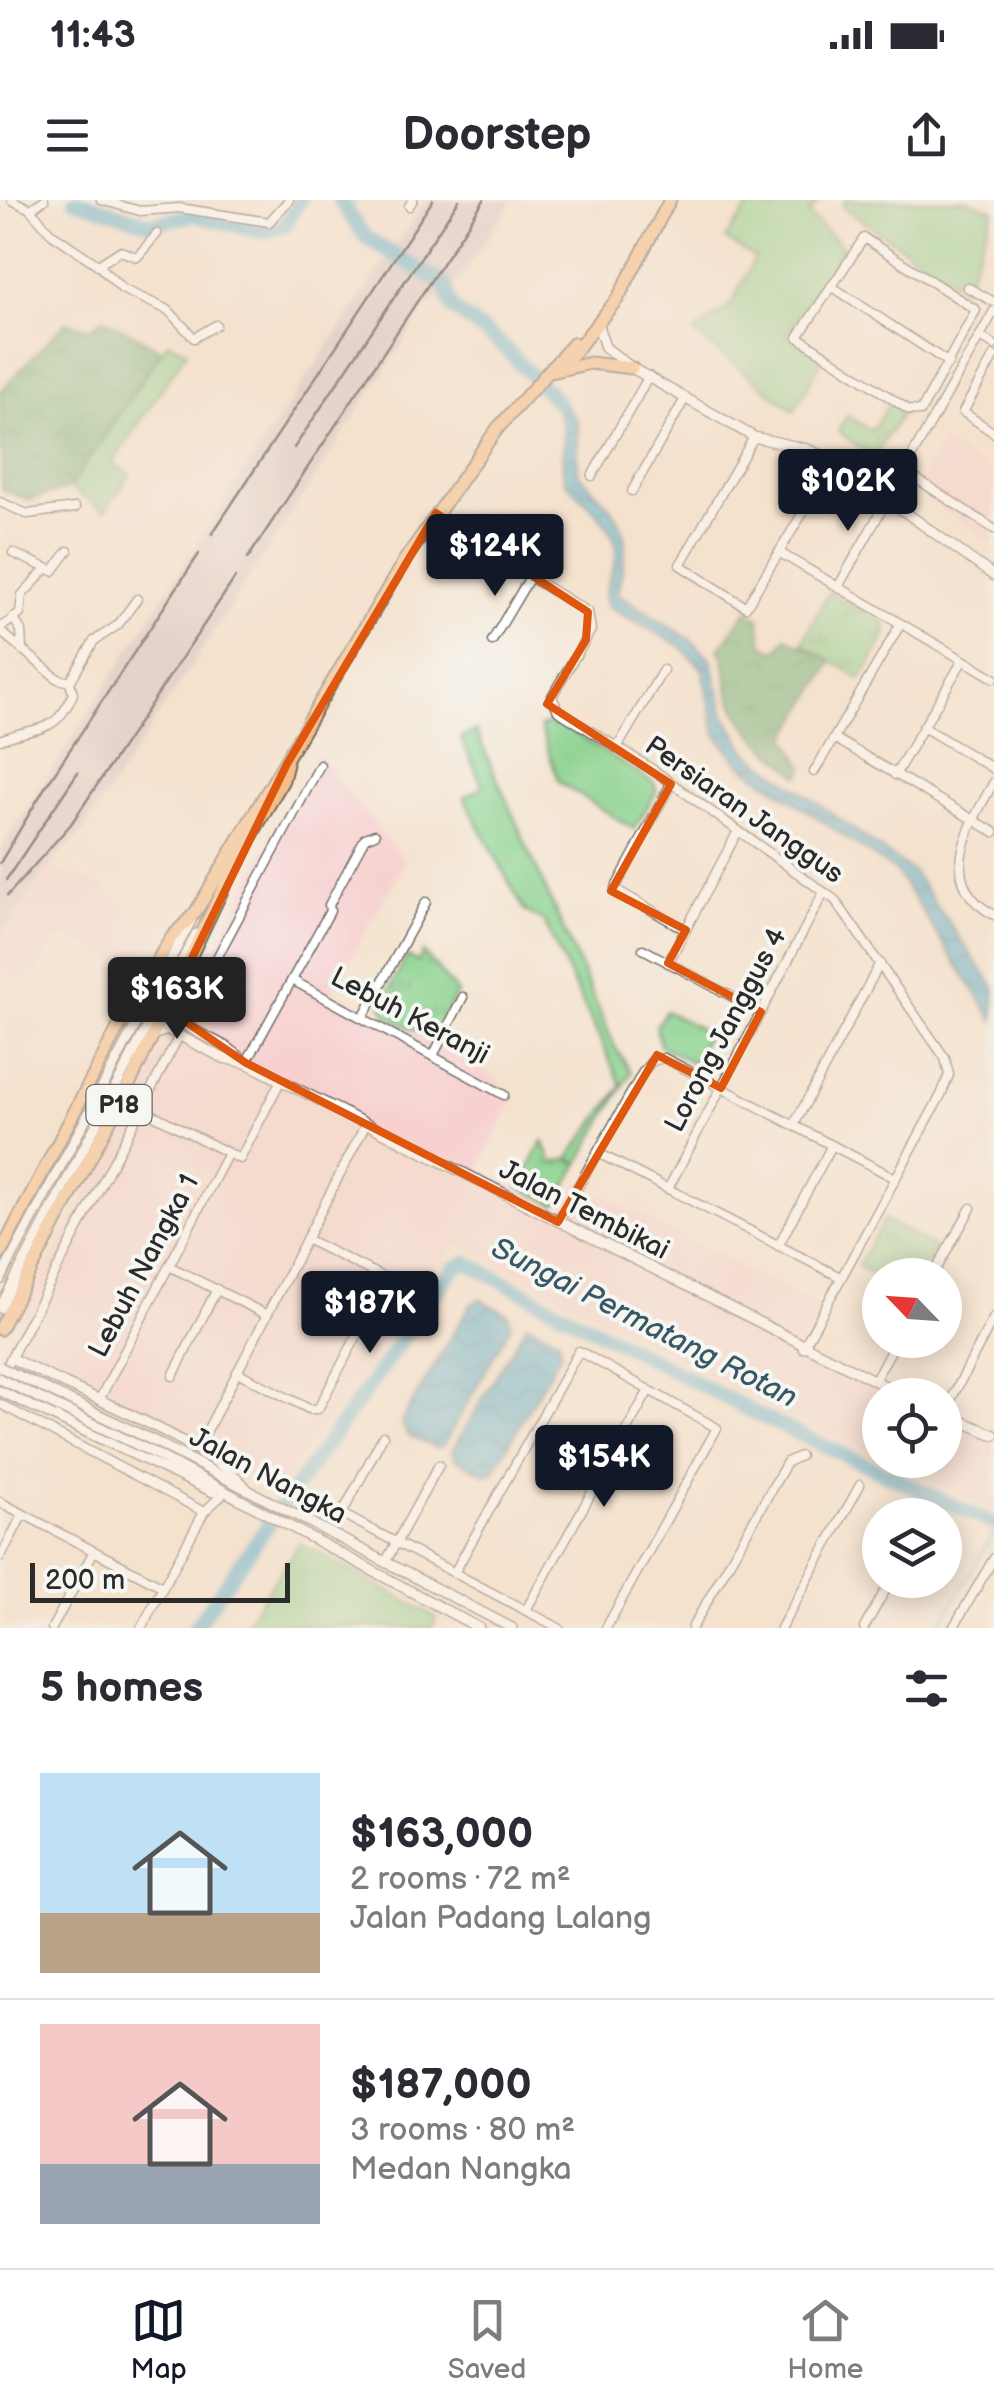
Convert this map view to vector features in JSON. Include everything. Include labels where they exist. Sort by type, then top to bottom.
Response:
[{"type":"main road","name":"P18","points":[[0,1254],[127,1011],[171,938],[195,913],[390,582],[436,513],[532,386],[598,326],[670,200]]},
{"type":"main road","name":"P18","points":[[551,372],[613,293],[619,291]]},
{"type":"main road","points":[[551,372],[590,364],[632,368]]},
{"type":"main road","name":"P18","points":[[0,1329],[155,1034],[160,1001],[284,780],[286,764]]},
{"type":"street","points":[[12,200],[30,209],[51,233],[98,264],[122,290],[168,310],[194,338],[216,326]]},
{"type":"street","points":[[30,209],[44,200]]},
{"type":"street","points":[[101,200],[140,211],[200,210],[269,222],[289,200]]},
{"type":"street","points":[[200,210],[206,200]]},
{"type":"street","points":[[98,264],[120,251],[137,257],[158,234]]},
{"type":"street","points":[[838,587],[906,472],[936,398],[948,362],[976,315],[973,304],[864,238],[798,336],[915,412],[936,398],[994,311]]},
{"type":"street","points":[[831,286],[948,362]]},
{"type":"street","points":[[967,287],[994,302]]},
{"type":"street","points":[[598,326],[606,347],[632,368],[754,436],[807,449],[834,461],[994,576]]},
{"type":"street","points":[[980,337],[994,345]]},
{"type":"street","points":[[994,356],[963,412],[994,433]]},
{"type":"street","points":[[592,476],[649,376]]},
{"type":"street","points":[[632,491],[686,398]]},
{"type":"street","points":[[754,436],[680,565],[746,607],[834,461]]},
{"type":"street","points":[[906,472],[994,529]]},
{"type":"street","points":[[0,502],[28,514],[75,508]]},
{"type":"street","points":[[436,513],[530,577],[492,640]]},
{"type":"street","points":[[13,552],[52,572],[68,551]]},
{"type":"street","points":[[780,553],[994,678]]},
{"type":"street","points":[[45,570],[22,596],[22,611],[0,629],[58,679],[70,682]]},
{"type":"street","name":"Persiaran Janggus","points":[[530,577],[591,617],[586,640],[552,696],[558,711],[671,784],[824,892],[880,963],[945,1058],[949,1075],[804,1348]]},
{"type":"street","points":[[0,740],[53,726],[74,694],[70,682],[94,641],[118,625],[137,599]]},
{"type":"street","points":[[14,618],[21,630],[22,650]]},
{"type":"street","points":[[814,772],[900,625]]},
{"type":"street","points":[[895,775],[963,660]]},
{"type":"street","points":[[617,748],[663,670]]},
{"type":"street","points":[[923,728],[991,767],[994,754]]},
{"type":"street","points":[[834,738],[994,832]]},
{"type":"street","points":[[182,1023],[320,765]]},
{"type":"street","points":[[994,782],[974,820],[959,865],[971,900],[994,915]]},
{"type":"street","points":[[671,784],[615,884],[622,896],[686,930]]},
{"type":"street","points":[[668,963],[737,833]]},
{"type":"street","points":[[246,1062],[365,838],[375,834]]},
{"type":"street","name":"Lorong Janggus 4","points":[[668,1189],[824,892]]},
{"type":"street","points":[[363,1017],[426,902]]},
{"type":"street","points":[[0,1308],[160,1001],[195,913]]},
{"type":"street","points":[[642,949],[761,1012]]},
{"type":"street","points":[[794,1126],[880,963]]},
{"type":"street","name":"Lebuh Keranji","points":[[292,980],[434,1054],[504,1096]]},
{"type":"street","points":[[434,1054],[463,998]]},
{"type":"street","points":[[0,1280],[160,1001]]},
{"type":"street","name":"Jalan Tembikai","points":[[160,1001],[182,1023],[231,1048],[246,1062],[866,1378]]},
{"type":"street","name":"Jalan Tembikai","points":[[155,1034],[164,1030],[223,1058],[246,1062]]},
{"type":"street","points":[[0,1379],[179,1036]]},
{"type":"street","points":[[558,1222],[652,1061],[664,1058],[895,1178]]},
{"type":"street","name":"Lebuh Nangka 1","points":[[142,1109],[240,1159],[280,1080]]},
{"type":"street","points":[[200,1444],[366,1124]]},
{"type":"street","points":[[778,1246],[832,1145]]},
{"type":"street","name":"Lebuh Nangka 1","points":[[99,1400],[228,1153]]},
{"type":"street","points":[[598,1153],[840,1277]]},
{"type":"street","points":[[943,1258],[971,1208]]},
{"type":"street","points":[[306,1239],[411,1291]]},
{"type":"street","points":[[169,1266],[267,1314]]},
{"type":"street","points":[[237,1372],[310,1410],[318,1409],[387,1279]]},
{"type":"street","points":[[173,1376],[217,1289]]},
{"type":"street","points":[[962,1383],[990,1336],[994,1317]]},
{"type":"street","points":[[454,1573],[579,1352],[717,1428],[606,1628]]},
{"type":"street","points":[[10,1358],[196,1451],[239,1479],[248,1492]]},
{"type":"street","name":"Jalan Nangka","points":[[0,1368],[512,1628]]},
{"type":"street","points":[[20,1400],[18,1380],[33,1369]]},
{"type":"street","name":"Jalan Nangka","points":[[0,1379],[152,1446],[225,1496],[324,1545],[463,1624],[479,1628]]},
{"type":"street","points":[[526,1610],[649,1390]]},
{"type":"street","points":[[0,1391],[225,1496],[204,1512],[141,1628]]},
{"type":"street","points":[[0,1404],[204,1512]]},
{"type":"street","points":[[962,1420],[994,1435]]},
{"type":"street","points":[[383,1436],[342,1514],[559,1628]]},
{"type":"street","points":[[692,1628],[787,1462],[800,1456]]},
{"type":"street","points":[[385,1563],[439,1465]]},
{"type":"street","points":[[780,1628],[860,1485]]},
{"type":"street","points":[[0,1502],[163,1587]]},
{"type":"street","points":[[0,1558],[23,1514]]},
{"type":"street","points":[[52,1628],[94,1551]]},
{"type":"street","points":[[953,1628],[994,1558]]},
{"type":"street","points":[[864,1628],[881,1598]]},
{"type":"highlighted area","points":[[436,513],[588,612],[586,640],[547,704],[671,784],[611,891],[686,930],[668,963],[761,1012],[721,1088],[657,1055],[558,1222],[246,1063],[167,1009],[287,764]]},
{"type":"shaded area","points":[[427,200],[513,200],[457,283],[424,311],[82,832],[49,866],[0,938],[0,851],[266,438]]},
{"type":"shaded area","points":[[942,441],[994,474],[994,544],[914,491]]},
{"type":"shaded area","points":[[317,754],[405,861],[333,991],[491,1074],[514,1097],[479,1169],[562,1213],[579,1184],[818,1307],[795,1350],[862,1380],[862,1449],[780,1411],[458,1243],[276,1491],[189,1441],[0,1358]]},
{"type":"shaded area","points":[[51,866],[70,877],[94,881],[158,934],[137,970],[73,940],[57,939],[34,982],[0,967],[0,945]]},
{"type":"shaded area","points":[[962,1426],[994,1440],[994,1509],[926,1478],[962,1478]]},
{"type":"green space","points":[[754,200],[775,211],[785,200],[794,206],[799,200],[820,200],[808,214],[843,247],[786,335],[823,359],[794,411],[694,333],[731,305],[755,258],[725,239]]},
{"type":"green space","points":[[845,200],[967,200],[994,210],[964,288],[842,207]]},
{"type":"green space","points":[[103,318],[162,350],[69,488],[29,500],[2,489],[0,392],[66,322],[90,329]]},
{"type":"green space","points":[[168,342],[187,351],[112,463],[130,475],[105,511],[69,488]]},
{"type":"green space","points":[[890,402],[904,410],[873,458],[838,431],[847,416],[872,431]]},
{"type":"green space","points":[[829,592],[885,623],[887,633],[861,679],[802,643]]},
{"type":"green space","points":[[747,611],[759,618],[763,645],[777,651],[786,637],[832,662],[787,737],[804,768],[800,776],[751,731],[730,696],[719,649]]},
{"type":"green space","points":[[555,721],[654,783],[657,791],[634,829],[559,782],[540,727]]},
{"type":"green space","points":[[476,731],[616,1049],[631,1072],[579,1163],[568,1159],[622,1086],[544,922],[524,910],[464,797],[483,787],[461,738]]},
{"type":"green space","points":[[423,952],[457,993],[433,1039],[386,1015],[382,1004],[407,956],[418,962]]},
{"type":"green space","points":[[666,1011],[708,1033],[693,1063],[660,1045],[656,1026]]},
{"type":"green space","points":[[543,1141],[552,1163],[568,1159],[579,1163],[556,1205],[519,1187]]},
{"type":"green space","points":[[884,1219],[936,1249],[931,1258],[862,1258]]},
{"type":"green space","points":[[300,1543],[437,1618],[431,1628],[244,1625]]},
{"type":"water","points":[[551,385],[578,423],[578,474],[607,503],[622,526],[625,553],[617,593],[691,640],[711,659],[725,715],[747,752],[913,872],[994,987],[994,1021],[896,872],[741,765],[716,735],[703,670],[680,646],[606,606],[606,588],[617,548],[600,516],[565,481],[563,426],[553,405],[542,394]]},
{"type":"water","points":[[480,1299],[509,1314],[511,1326],[443,1446],[435,1448],[407,1435],[401,1422],[470,1305]]},
{"type":"water","points":[[527,1324],[559,1339],[561,1352],[493,1472],[484,1474],[454,1458],[452,1450]]},
{"type":"waterway","points":[[75,200],[151,224],[194,215],[263,232],[284,227],[300,200]]},
{"type":"waterway","points":[[339,200],[365,237],[445,285],[452,308],[502,345],[558,403]]},
{"type":"waterway","points":[[349,212],[355,200]]},
{"type":"waterway","name":"Sungai Permatang Rotan","points":[[194,1628],[453,1269],[466,1262],[764,1418],[994,1524]]},
{"type":"waterway","points":[[938,1628],[994,1533]]},
{"type":"railway","points":[[212,534],[433,200]]},
{"type":"railway","points":[[294,448],[459,200]]},
{"type":"railway","points":[[248,558],[484,200]]},
{"type":"railway","points":[[0,863],[44,789],[199,554]]},
{"type":"railway","points":[[7,896],[71,824],[235,578]]},
{"type":"railway","points":[[6,880],[78,772]]}]
